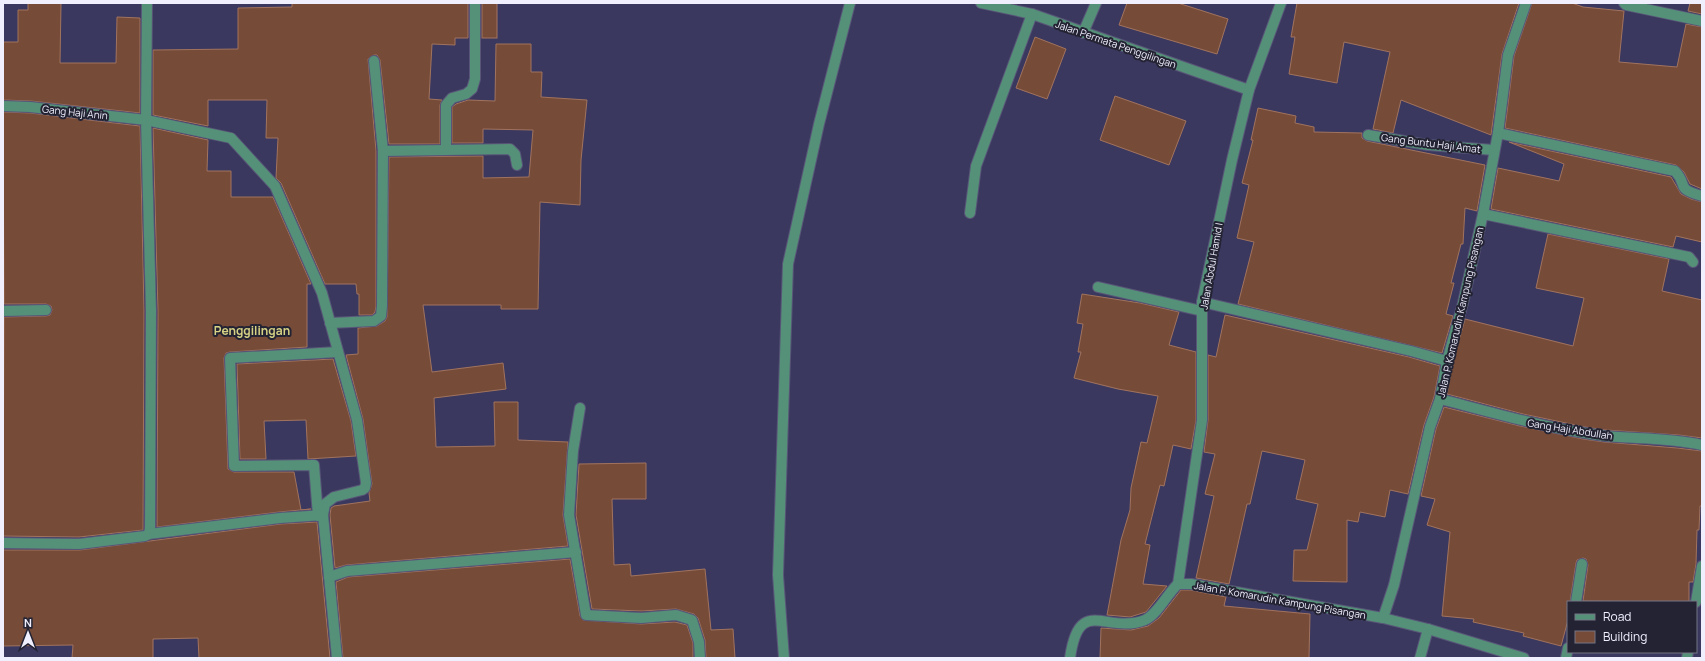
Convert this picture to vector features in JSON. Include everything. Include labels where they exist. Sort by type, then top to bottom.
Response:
[{"type":"street","points":[[147,3],[146,120],[151,312],[149,534]]},
{"type":"street","points":[[446,149],[446,105],[452,98],[466,94],[472,88],[475,79],[475,3]]},
{"type":"street","points":[[784,658],[778,575],[788,264],[819,124],[850,3]]},
{"type":"street","name":"Jalan Permata Penggilingan","points":[[986,3],[1032,14],[1249,90]]},
{"type":"street","points":[[1084,33],[1096,3]]},
{"type":"street","name":"Jalan Abdul Hamid I","points":[[1178,584],[1202,420],[1202,306],[1232,160],[1249,90],[1281,3]]},
{"type":"street","name":"Jalan P. Komarudin Kampung Pisangan","points":[[1383,618],[1394,585],[1430,427],[1440,399],[1447,361],[1483,214],[1498,133],[1508,55],[1526,3]]},
{"type":"street","points":[[1624,3],[1626,5],[1702,21]]},
{"type":"street","points":[[970,213],[976,166],[1032,14]]},
{"type":"street","points":[[330,322],[374,321],[380,316],[382,306],[383,151],[374,61]]},
{"type":"street","name":"Gang Haji Anin","points":[[3,106],[30,107],[146,120],[231,138],[275,186],[322,293],[357,420],[366,483],[365,488],[362,490],[334,497],[325,504],[320,515]]},
{"type":"street","points":[[1498,133],[1675,171],[1680,176],[1682,187],[1687,192],[1702,196]]},
{"type":"street","name":"Gang Buntu Haji Amat","points":[[1368,135],[1428,145],[1494,150]]},
{"type":"street","points":[[383,151],[510,149],[515,154],[517,165]]},
{"type":"street","points":[[1483,214],[1689,257],[1693,262]]},
{"type":"street","points":[[1098,287],[1202,306],[1411,351],[1447,361]]},
{"type":"street","points":[[3,311],[46,310]]},
{"type":"street","points":[[337,658],[329,577],[314,464],[234,466],[230,358],[338,352]]},
{"type":"street","name":"Gang Haji Abdullah","points":[[1440,399],[1531,423],[1606,436],[1684,441],[1702,445]]},
{"type":"street","points":[[580,408],[573,451],[569,515],[586,615],[641,618],[676,615],[692,620],[699,642],[700,658]]},
{"type":"street","points":[[3,543],[79,544],[280,518],[320,515]]},
{"type":"street","points":[[329,577],[347,571],[576,552]]},
{"type":"street","points":[[1576,601],[1582,564]]},
{"type":"street","points":[[1696,601],[1702,566]]},
{"type":"street","points":[[1070,658],[1078,628],[1084,622],[1092,620],[1121,624],[1134,623],[1147,619],[1163,603],[1170,591],[1178,584]]},
{"type":"street","name":"Jalan P. Komarudin Kampung Pisangan","points":[[1178,584],[1191,584],[1383,618],[1428,629],[1524,658]]},
{"type":"street","points":[[1420,658],[1428,629]]},
{"type":"building","points":[[28,3],[61,3],[60,63],[116,63],[117,17],[140,18],[140,113],[31,101],[3,100],[3,42],[18,42],[18,10],[28,10]]},
{"type":"building","points":[[292,3],[468,3],[468,38],[455,38],[455,45],[432,44],[429,99],[442,100],[440,105],[440,144],[389,144],[380,60],[377,55],[374,55],[368,59],[376,151],[376,306],[375,312],[372,315],[359,315],[359,294],[357,294],[356,284],[325,284],[281,183],[276,178],[278,138],[266,138],[267,100],[208,100],[208,126],[153,115],[153,50],[238,49],[238,8],[292,7]]},
{"type":"building","points":[[482,3],[497,3],[497,38],[482,38]]},
{"type":"building","points":[[1127,3],[1178,3],[1228,19],[1217,54],[1119,25]]},
{"type":"building","points":[[1297,3],[1519,3],[1502,54],[1491,135],[1401,100],[1393,133],[1373,129],[1390,52],[1344,42],[1337,83],[1289,74],[1295,37],[1291,37]]},
{"type":"building","points":[[1532,3],[1572,3],[1583,7],[1624,11],[1619,62],[1677,67],[1686,24],[1702,27],[1702,189],[1690,184],[1684,172],[1676,165],[1505,128],[1514,56]]},
{"type":"building","points":[[1690,3],[1702,3],[1702,14],[1688,11]]},
{"type":"building","points":[[1035,37],[1066,49],[1047,99],[1016,88]]},
{"type":"building","points":[[496,44],[531,44],[531,72],[542,72],[541,97],[587,100],[581,160],[580,205],[540,202],[538,309],[501,309],[501,305],[423,305],[432,372],[503,363],[506,389],[434,398],[436,447],[495,446],[494,402],[518,402],[518,440],[568,442],[563,515],[568,546],[346,565],[335,568],[330,515],[331,508],[334,506],[370,501],[369,493],[372,484],[363,419],[346,355],[358,354],[358,328],[377,326],[385,321],[387,317],[389,157],[483,156],[483,178],[529,177],[533,130],[483,129],[483,143],[452,143],[452,107],[468,100],[495,101]]},
{"type":"building","points":[[1115,96],[1186,121],[1169,165],[1100,140]]},
{"type":"building","points":[[1258,108],[1296,116],[1295,123],[1314,127],[1314,132],[1362,133],[1362,138],[1367,141],[1485,165],[1477,211],[1465,208],[1463,244],[1461,244],[1451,283],[1454,283],[1446,314],[1453,316],[1442,353],[1238,304],[1254,242],[1237,238],[1249,185],[1242,183],[1253,140],[1251,140]]},
{"type":"building","points":[[3,112],[30,113],[140,126],[144,311],[143,530],[79,537],[3,536],[4,317],[46,316],[50,315],[52,310],[51,306],[46,304],[4,304]]},
{"type":"building","points":[[153,128],[208,140],[207,171],[231,171],[231,197],[273,197],[311,284],[307,284],[307,347],[230,352],[226,353],[224,358],[228,469],[234,472],[294,472],[301,510],[157,527],[158,311]]},
{"type":"building","points":[[1509,142],[1671,177],[1681,194],[1702,202],[1702,242],[1676,236],[1673,247],[1491,209],[1498,168],[1559,181],[1564,164]]},
{"type":"building","points":[[1548,234],[1669,259],[1662,291],[1702,300],[1702,438],[1585,427],[1523,414],[1447,394],[1453,362],[1465,319],[1573,346],[1584,298],[1536,288]]},
{"type":"building","points":[[1082,294],[1140,303],[1179,312],[1169,345],[1196,352],[1196,420],[1191,449],[1173,445],[1164,486],[1160,485],[1145,544],[1150,545],[1143,584],[1167,586],[1146,612],[1130,617],[1107,615],[1121,540],[1130,510],[1131,488],[1141,442],[1147,443],[1158,396],[1118,389],[1074,378],[1081,352],[1078,352],[1083,324],[1077,323]]},
{"type":"building","points":[[1225,315],[1409,357],[1440,366],[1434,397],[1424,425],[1408,494],[1390,490],[1385,517],[1360,512],[1358,522],[1347,520],[1347,582],[1293,581],[1294,550],[1307,550],[1318,504],[1296,499],[1305,460],[1262,451],[1250,504],[1247,504],[1229,584],[1196,578],[1214,496],[1205,494],[1215,454],[1204,452],[1208,420],[1208,355],[1216,357]]},
{"type":"building","points":[[333,359],[351,421],[356,456],[308,459],[306,420],[264,421],[266,459],[240,459],[237,364]]},
{"type":"building","points":[[1444,407],[1520,426],[1583,439],[1702,451],[1702,506],[1700,506],[1699,530],[1697,530],[1696,564],[1693,582],[1689,582],[1689,601],[1583,601],[1588,565],[1586,559],[1583,558],[1577,560],[1576,563],[1570,601],[1567,601],[1567,624],[1561,646],[1523,636],[1524,633],[1473,622],[1474,619],[1442,616],[1450,532],[1427,525],[1435,499],[1421,496],[1436,429]]},
{"type":"building","points":[[646,463],[646,499],[612,499],[614,565],[630,564],[631,576],[705,569],[711,630],[733,629],[735,658],[706,658],[705,640],[698,618],[694,614],[676,609],[641,611],[592,609],[576,515],[579,464]]},
{"type":"building","points":[[317,522],[330,658],[199,658],[198,638],[153,639],[153,658],[72,658],[73,645],[3,646],[3,550],[80,550],[281,524]]},
{"type":"building","points":[[570,559],[580,616],[583,620],[641,624],[675,622],[687,625],[693,643],[693,658],[343,658],[336,582],[348,577]]},
{"type":"building","points":[[1181,590],[1190,590],[1226,597],[1224,606],[1310,614],[1309,658],[1100,658],[1101,628],[1131,630],[1148,626],[1159,618]]},
{"type":"district","name":"Penggilingan","points":[[252,330]]}]
